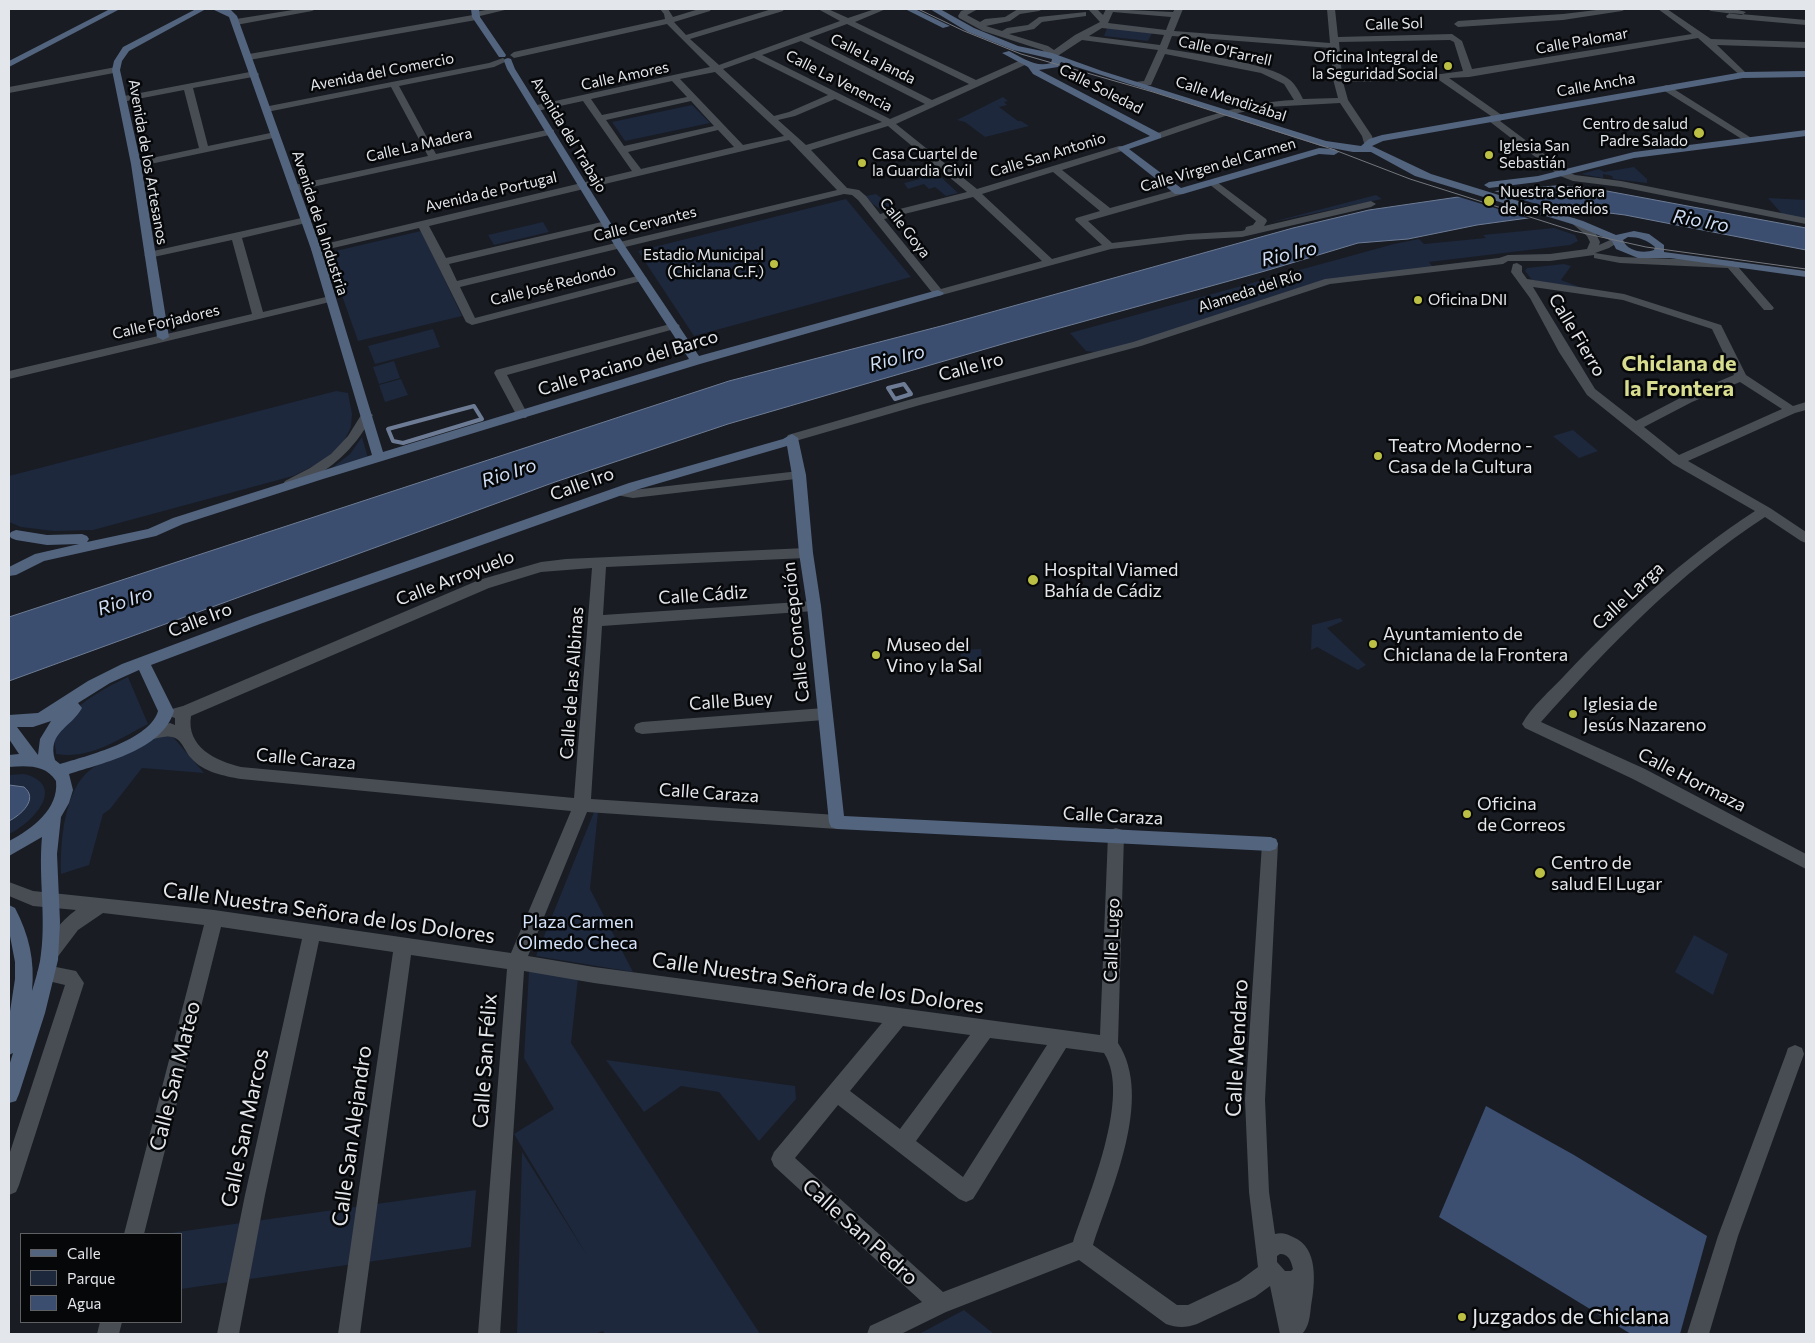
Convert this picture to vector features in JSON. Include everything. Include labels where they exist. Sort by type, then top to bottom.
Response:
[{"type":"street","points":[[9,59],[108,9]]},
{"type":"street","points":[[9,64],[116,9]]},
{"type":"street","name":"Avenida de los Artesanos","points":[[163,337],[136,164],[116,70],[118,61],[126,49],[202,9]]},
{"type":"street","points":[[216,9],[231,13],[236,22],[312,9]]},
{"type":"street","points":[[249,57],[505,9]]},
{"type":"street","name":"Calle Goya","points":[[664,9],[668,14],[669,21],[684,38],[719,68],[844,190],[855,192],[862,198],[876,218],[938,293]]},
{"type":"street","name":"Avenida del Comercio","points":[[267,109],[490,65],[505,56],[669,21],[707,9]]},
{"type":"street","points":[[684,38],[780,9]]},
{"type":"street","points":[[822,9],[977,84]]},
{"type":"street","name":"Calle Amores","points":[[537,108],[719,68],[757,56],[882,9]]},
{"type":"street","name":"Calle Soledad","points":[[909,9],[1028,64],[1036,72],[1158,136]]},
{"type":"street","name":"Calle Mendizábal","points":[[934,9],[949,19],[1021,50],[1054,56],[1316,141],[1344,148],[1369,151]]},
{"type":"street","points":[[804,149],[890,123],[977,84],[1028,64],[1044,68],[1052,66],[1057,61],[1045,48],[981,27],[962,16],[964,13],[974,9]]},
{"type":"street","points":[[981,27],[985,22],[1007,19],[1018,12],[1039,9]]},
{"type":"street","points":[[1092,9],[1101,24]]},
{"type":"street","points":[[1054,56],[1078,37],[1101,24],[1110,9],[1178,12],[1148,83],[1138,84]]},
{"type":"street","points":[[1331,9],[1338,79],[1343,100],[1367,136],[1369,151],[1431,177],[1571,220],[1617,240],[1620,247],[1633,254]]},
{"type":"street","points":[[1458,24],[1563,17],[1622,9]]},
{"type":"street","points":[[1662,9],[1709,42],[1743,75]]},
{"type":"street","points":[[1711,9],[1729,15],[1806,23]]},
{"type":"street","points":[[1003,35],[1005,31],[1031,26],[1040,20],[1080,11],[1101,24]]},
{"type":"street","name":"Avenida del Trabajo","points":[[476,13],[505,56],[606,224],[696,361]]},
{"type":"street","points":[[1729,15],[1781,15]]},
{"type":"street","name":"Avenida de la Industria","points":[[236,22],[316,249],[379,459]]},
{"type":"street","name":"Calle Sol","points":[[1101,24],[1169,33],[1334,43],[1418,37],[1455,38],[1458,41],[1469,74]]},
{"type":"street","name":"Calle Palomar","points":[[1338,79],[1441,77],[1469,74],[1700,35]]},
{"type":"street","name":"Calle O'Farrell","points":[[1078,37],[1163,49],[1244,66],[1288,82],[1300,102]]},
{"type":"street","name":"Calle La Janda","points":[[802,38],[932,104]]},
{"type":"street","points":[[1709,42],[1744,39],[1806,46]]},
{"type":"street","points":[[1028,64],[1027,56],[1041,53]]},
{"type":"street","name":"Calle La Venencia","points":[[757,56],[890,123],[975,193],[1049,262]]},
{"type":"street","points":[[9,90],[116,70]]},
{"type":"street","points":[[122,99],[255,74]]},
{"type":"street","name":"Calle Ancha","points":[[1369,151],[1380,142],[1393,136],[1743,75],[1806,74]]},
{"type":"street","points":[[1441,77],[1564,174],[1573,178],[1648,189],[1806,221]]},
{"type":"street","points":[[675,79],[741,149]]},
{"type":"street","points":[[394,84],[434,157]]},
{"type":"street","points":[[188,87],[204,150]]},
{"type":"street","points":[[1666,88],[1748,139]]},
{"type":"street","points":[[772,120],[836,96]]},
{"type":"street","points":[[586,98],[638,173]]},
{"type":"street","points":[[600,118],[693,98]]},
{"type":"street","name":"Calle San Antonio","points":[[876,218],[975,193],[1122,148],[1226,113],[1268,104],[1343,100]]},
{"type":"street","points":[[622,150],[720,127]]},
{"type":"street","name":"Calle La Madera","points":[[294,188],[551,132]]},
{"type":"street","points":[[1489,185],[1564,174],[1570,170],[1634,156],[1748,139],[1806,133]]},
{"type":"street","points":[[136,164],[275,135]]},
{"type":"street","name":"Avenida de Portugal","points":[[316,249],[791,137]]},
{"type":"street","points":[[1122,148],[1180,192]]},
{"type":"street","name":"Calle Virgen del Carmen","points":[[1110,246],[1080,220],[1319,151],[1369,151]]},
{"type":"street","points":[[1054,168],[1109,212]]},
{"type":"street","points":[[1213,182],[1262,221],[1257,227],[1222,235]]},
{"type":"street","name":"Calle Cervantes","points":[[453,285],[620,246],[844,190]]},
{"type":"street","points":[[1222,235],[1242,234],[1371,204]]},
{"type":"street","points":[[149,255],[306,220]]},
{"type":"street","points":[[1571,220],[1682,248],[1806,265]]},
{"type":"street","points":[[1571,220],[1591,234],[1594,242],[1594,254]]},
{"type":"street","points":[[422,223],[444,262],[453,285]]},
{"type":"street","points":[[444,262],[606,224]]},
{"type":"street","points":[[1594,254],[1622,235],[1632,234]]},
{"type":"street","name":"Calle Paciano del Barco","points":[[10,572],[40,557],[128,540],[283,487],[696,361],[1049,262],[1110,246],[1222,235]]},
{"type":"street","points":[[236,236],[258,315]]},
{"type":"street","points":[[1653,255],[1660,249],[1654,241]]},
{"type":"street","points":[[1594,254],[1670,255],[1806,274]]},
{"type":"street","points":[[1594,254],[1620,260],[1730,264],[1768,308]]},
{"type":"street","name":"Alameda del Río","points":[[1042,368],[1137,344],[1328,281],[1594,254]]},
{"type":"street","name":"Calle Fierro","points":[[1512,263],[1591,392],[1678,462],[1765,511],[1806,538]]},
{"type":"street","name":"Calle José Redondo","points":[[453,285],[472,322],[641,278]]},
{"type":"street","points":[[1522,280],[1552,288],[1610,294],[1651,305],[1717,327],[1741,377],[1791,410]]},
{"type":"street","name":"Calle Forjadores","points":[[9,375],[330,298]]},
{"type":"street","points":[[522,415],[500,373],[674,326]]},
{"type":"street","name":"Calle Iro","points":[[9,721],[24,722],[44,718],[60,710],[80,694],[108,677],[143,663],[255,620],[634,486],[787,442],[792,438],[1042,368]]},
{"type":"street","points":[[1635,427],[1688,399],[1741,377]]},
{"type":"street","points":[[1678,462],[1791,410],[1806,406]]},
{"type":"street","points":[[283,487],[311,474],[340,454],[360,429],[367,415]]},
{"type":"street","name":"Calle Concepción","points":[[792,438],[799,475],[806,553],[814,606],[837,822]]},
{"type":"street","points":[[621,492],[634,494],[799,475]]},
{"type":"street","points":[[666,476],[661,480],[660,485],[669,490]]},
{"type":"street","name":"Calle Larga","points":[[1530,724],[1589,658],[1650,597],[1738,527],[1765,511]]},
{"type":"street","name":"Calle Paciano del Barco","points":[[13,534],[30,539],[75,540],[149,526],[162,527]]},
{"type":"street","points":[[10,572],[21,558],[23,551],[23,545],[13,534]]},
{"type":"street","name":"Calle Arroyuelo","points":[[166,711],[174,714],[186,712],[500,578],[549,566],[566,564],[806,553]]},
{"type":"street","name":"Calle de las Albinas","points":[[582,805],[599,563]]},
{"type":"street","name":"Calle Cádiz","points":[[596,621],[814,606]]},
{"type":"street","points":[[9,761],[32,759],[53,767],[87,762],[121,750],[149,734],[162,723],[166,711],[143,663]]},
{"type":"street","name":"Calle Iro","points":[[53,816],[64,796],[64,786],[45,751],[47,740],[57,725],[85,699],[143,663]]},
{"type":"street","points":[[186,712],[182,719],[186,736]]},
{"type":"street","name":"Calle Buey","points":[[642,728],[824,714]]},
{"type":"street","name":"Calle Hormaza","points":[[1530,724],[1638,774],[1806,862]]},
{"type":"street","points":[[9,728],[32,759]]},
{"type":"street","points":[[149,734],[170,729],[186,736]]},
{"type":"street","name":"Calle Caraza","points":[[186,736],[201,758],[219,768],[242,773],[582,805],[837,822],[1270,844]]},
{"type":"street","name":"Calle San Félix","points":[[489,1334],[516,962],[582,805]]},
{"type":"street","points":[[9,849],[33,835],[53,816]]},
{"type":"street","points":[[9,1094],[36,1013],[50,953],[49,854],[53,816]]},
{"type":"street","name":"Calle Lugo","points":[[1109,1045],[1116,835]]},
{"type":"street","name":"Calle Mendaro","points":[[1270,844],[1255,1100],[1259,1192],[1271,1267],[1282,1287],[1291,1331]]},
{"type":"street","name":"Calle Nuestra Señora de los Dolores","points":[[9,889],[33,898],[214,918],[594,975],[1109,1045]]},
{"type":"street","points":[[50,953],[61,934],[73,921],[91,910],[106,905]]},
{"type":"street","points":[[9,913],[22,944],[25,968],[19,1018],[9,1046]]},
{"type":"street","name":"Calle San Mateo","points":[[134,1233],[214,918]]},
{"type":"street","name":"Calle San Marcos","points":[[228,1334],[255,1195],[312,932]]},
{"type":"street","name":"Calle San Alejandro","points":[[349,1334],[403,945]]},
{"type":"street","points":[[9,1186],[75,983],[70,977],[46,973]]},
{"type":"street","points":[[899,1017],[836,1092],[966,1192],[1062,1038]]},
{"type":"street","points":[[902,1143],[985,1029]]},
{"type":"street","points":[[1081,1249],[1120,1126],[1123,1097],[1120,1066],[1109,1045]]},
{"type":"street","points":[[1698,1334],[1728,1236],[1795,1054]]},
{"type":"street","name":"Calle San Pedro","points":[[836,1092],[781,1159],[940,1304]]},
{"type":"street","points":[[1291,1331],[1298,1323],[1303,1273],[1303,1259],[1294,1248],[1282,1243],[1270,1248],[1271,1267],[1284,1282],[1296,1281],[1303,1273]]},
{"type":"street","points":[[1081,1249],[1174,1316],[1182,1317],[1195,1314],[1254,1285],[1264,1277],[1271,1267]]},
{"type":"street","points":[[878,1334],[940,1304],[1081,1249]]},
{"type":"green space","points":[[1107,28],[1152,33],[1148,41],[1104,36]]},
{"type":"green space","points":[[1003,97],[1008,101],[1004,102],[1007,105],[999,107],[1018,121],[1029,126],[985,137],[965,122],[957,120]]},
{"type":"green space","points":[[692,105],[710,123],[625,141],[612,122]]},
{"type":"green space","points":[[929,166],[958,193],[946,196],[935,187],[929,189],[924,184],[908,189],[904,183],[920,179],[912,170]]},
{"type":"green space","points":[[1634,167],[1647,179],[1647,183],[1613,179],[1612,176],[1603,174],[1603,178],[1581,174],[1599,169],[1604,172]]},
{"type":"green space","points":[[876,194],[897,210],[879,208],[866,196]]},
{"type":"green space","points":[[1376,195],[1382,199],[1268,223]]},
{"type":"green space","points":[[1768,198],[1806,200],[1806,219],[1782,214]]},
{"type":"green space","name":"Estadio Municipal (Chiclana C.F.)","points":[[846,199],[911,277],[694,336],[638,251]]},
{"type":"green space","points":[[543,222],[549,232],[494,245],[488,235]]},
{"type":"green space","points":[[1554,228],[1575,235],[1578,241],[1570,245],[1429,262],[1433,267],[1329,281],[1137,344],[1094,352],[1086,351],[1070,333],[1394,244],[1419,239],[1424,244],[1486,238],[1483,235]]},
{"type":"green space","points":[[421,231],[462,316],[358,341],[327,253]]},
{"type":"green space","points":[[1564,264],[1571,266],[1561,280],[1582,288],[1532,280],[1525,271],[1527,268]]},
{"type":"green space","points":[[433,329],[440,347],[375,364],[368,346]]},
{"type":"green space","points":[[394,361],[400,378],[379,384],[373,367]]},
{"type":"green space","points":[[401,379],[408,395],[385,402],[379,385]]},
{"type":"green space","points":[[336,391],[348,393],[352,414],[351,427],[344,441],[325,460],[293,476],[93,530],[54,531],[21,527],[9,522],[9,476]]},
{"type":"green space","points":[[1573,430],[1598,451],[1579,458],[1553,436]]},
{"type":"green space","points":[[362,437],[368,458],[332,468],[350,454]]},
{"type":"green space","points":[[1340,618],[1343,621],[1327,628],[1366,665],[1358,670],[1317,647],[1311,650],[1312,625]]},
{"type":"green space","points":[[981,649],[983,668],[963,670],[960,650]]},
{"type":"green space","points":[[128,677],[148,724],[115,742],[92,751],[69,755],[56,754],[55,739],[67,718],[85,701]]},
{"type":"green space","points":[[159,736],[173,737],[204,773],[142,768],[110,809],[103,814],[89,865],[61,874],[61,847],[65,818],[74,790],[81,779],[105,760]]},
{"type":"green space","points":[[24,774],[37,779],[44,786],[45,795],[42,804],[28,822],[9,834],[9,775]]},
{"type":"green space","name":"Plaza Carmen Olmedo Checa","points":[[594,812],[598,812],[590,889],[633,972],[536,956]]},
{"type":"green space","points":[[1694,935],[1728,954],[1713,995],[1675,972]]},
{"type":"green space","points":[[529,971],[578,978],[571,1043],[760,1334],[605,1334],[603,1331],[595,1334],[517,1334],[522,1152],[588,1257],[514,1134],[554,1109],[524,1058]]},
{"type":"green space","points":[[606,1060],[795,1086],[796,1099],[759,1141],[719,1092],[681,1086],[644,1112]]},
{"type":"green space","points":[[476,1190],[471,1247],[182,1289],[182,1233],[170,1233]]},
{"type":"green space","points":[[964,1310],[994,1334],[919,1334]]},
{"type":"shaded area","points":[[1486,1106],[1574,1155],[1707,1236],[1680,1334],[1631,1334],[1439,1217]]},
{"type":"water","name":"Rio Iro","points":[[1557,186],[1596,189],[1806,228],[1806,250],[1625,215],[1586,210],[1477,225],[1408,239],[1358,243],[728,424],[555,482],[9,681],[9,617],[729,381],[945,325],[1293,228],[1369,210],[1513,189]]},
{"type":"water","points":[[9,785],[24,787],[30,797],[23,811],[9,821]]},
{"type":"pier","points":[[1491,190],[1572,215],[1534,220],[1456,196]]},
{"type":"waterway","points":[[904,384],[911,394],[895,399],[888,388],[904,384]]},
{"type":"waterway","points":[[474,406],[482,419],[403,443],[393,441],[388,429],[474,406]]},
{"type":"tram line","points":[[918,9],[964,31],[1021,54],[1153,92],[1332,149],[1410,179],[1574,231],[1646,247],[1806,269]]},
{"type":"place","name":"Oficina Integral de la Seguridad Social","points":[[1448,66]]},
{"type":"place","name":"Centro de salud Padre Salado","points":[[1699,133]]},
{"type":"place","name":"Iglesia San Sebastián","points":[[1489,155]]},
{"type":"place","name":"Casa Cuartel de la Guardia Civil","points":[[862,163]]},
{"type":"place","name":"Nuestra Señora de los Remedios","points":[[1489,201]]},
{"type":"place","name":"Estadio Municipal (Chiclana C.F.)","points":[[774,264]]},
{"type":"place","name":"Oficina DNI","points":[[1418,300]]},
{"type":"place","name":"Teatro Moderno - Casa de la Cultura","points":[[1378,456]]},
{"type":"place","name":"Hospital Viamed Bahía de Cádiz","points":[[1033,580]]},
{"type":"place","name":"Ayuntamiento de Chiclana de la Frontera","points":[[1373,644]]},
{"type":"place","name":"Museo del Vino y la Sal","points":[[876,655]]},
{"type":"place","name":"Iglesia de Jesús Nazareno","points":[[1573,714]]},
{"type":"place","name":"Oficina de Correos","points":[[1467,814]]},
{"type":"place","name":"Centro de salud El Lugar","points":[[1540,873]]},
{"type":"place","name":"Juzgados de Chiclana","points":[[1462,1317]]},
{"type":"district","name":"Chiclana de la Frontera","points":[[1679,376]]}]
